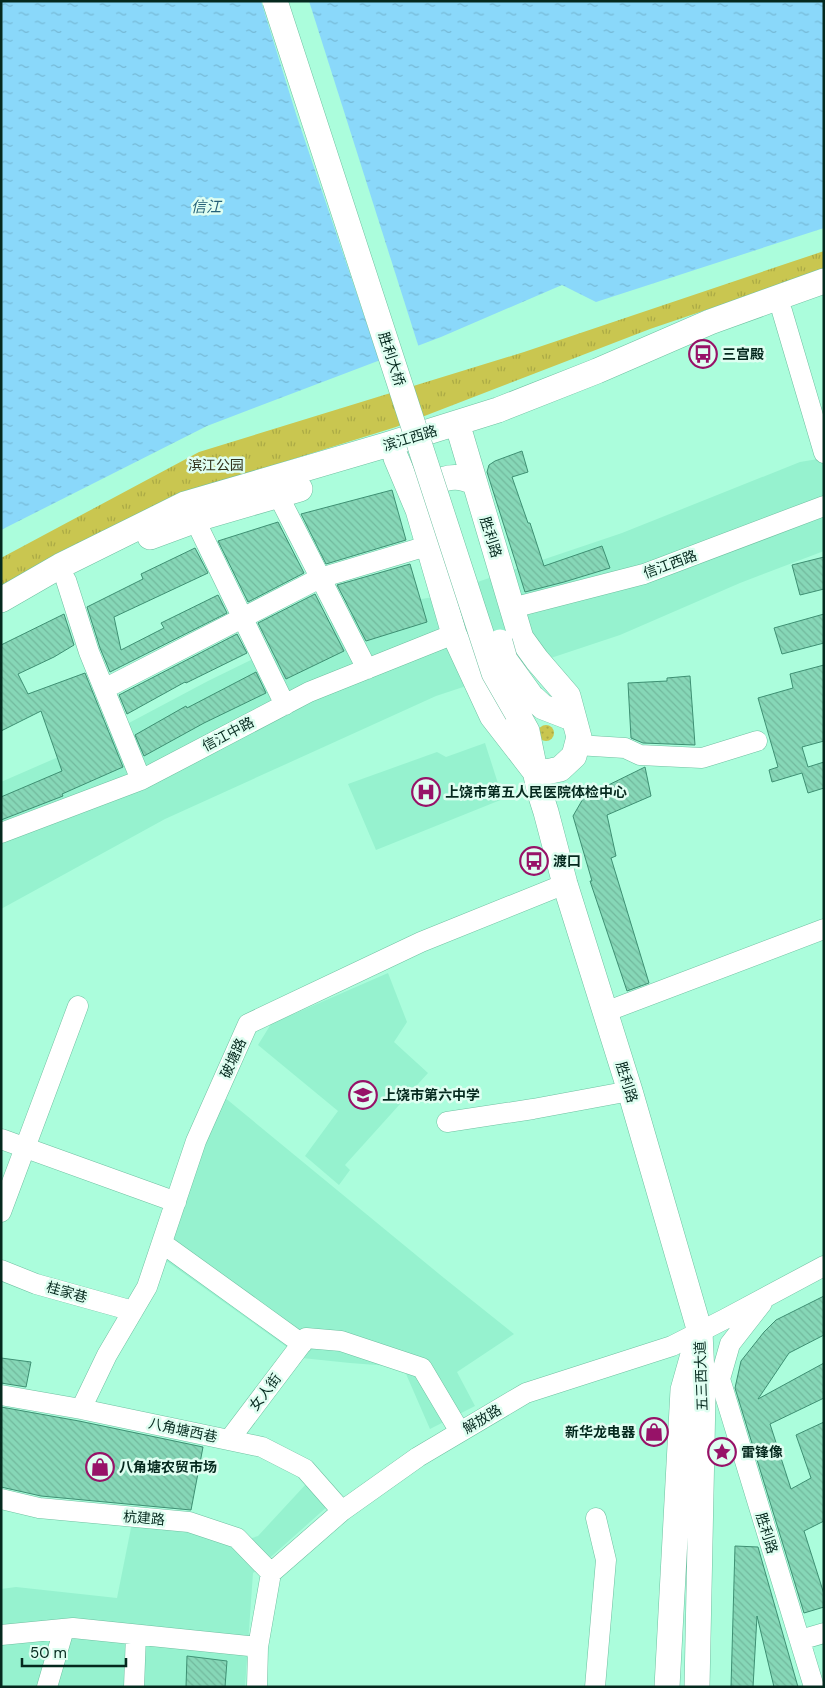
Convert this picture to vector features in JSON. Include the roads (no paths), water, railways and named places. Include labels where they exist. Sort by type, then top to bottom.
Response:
[{"type":"main road","name":"胜利大桥","points":[[274,1],[494,672],[524,704]]},
{"type":"main road","name":"胜利大桥","points":[[292,1],[506,660],[524,704]]},
{"type":"main road","name":"滨江西路","points":[[1,600],[60,566],[185,504],[498,410],[597,371],[710,322],[824,282]]},
{"type":"main road","name":"滨江西路","points":[[1,614],[152,536],[195,520],[461,436],[584,389],[736,325],[824,298]]},
{"type":"main road","name":"胜利路","points":[[461,436],[474,493],[495,566],[512,608],[521,638],[568,696],[579,737],[577,745]]},
{"type":"main road","points":[[396,458],[424,519],[447,590],[454,634],[492,716],[534,769],[546,772],[560,769]]},
{"type":"main road","points":[[424,519],[424,494],[431,485],[446,478],[458,476],[466,478],[474,493]]},
{"type":"main road","points":[[552,833],[541,800],[534,769],[524,704],[543,707],[574,719]]},
{"type":"main road","points":[[552,833],[554,787],[560,769],[574,756],[577,745]]},
{"type":"main road","name":"胜利路","points":[[552,833],[565,884],[630,1091],[700,1332]]},
{"type":"main road","name":"五三西大道","points":[[667,1687],[683,1390],[700,1332]]},
{"type":"main road","name":"五三西大道","points":[[697,1687],[703,1396],[700,1332]]},
{"type":"street","points":[[782,311],[824,453]]},
{"type":"street","points":[[278,495],[367,669]]},
{"type":"street","name":"信江西路","points":[[512,608],[644,574],[824,506]]},
{"type":"street","points":[[195,520],[285,704]]},
{"type":"street","points":[[104,689],[320,578],[417,549]]},
{"type":"street","points":[[66,580],[89,652],[141,780]]},
{"type":"street","name":"信江中路","points":[[1,833],[141,780],[310,692],[454,634]]},
{"type":"street","points":[[577,745],[625,748],[640,754],[702,758],[757,741]]},
{"type":"street","name":"破塘路","points":[[81,1409],[107,1355],[147,1287],[196,1141],[248,1024],[421,942],[565,884]]},
{"type":"street","points":[[605,1012],[824,929]]},
{"type":"street","points":[[1,1212],[78,1006]]},
{"type":"street","points":[[447,1122],[533,1109],[630,1091]]},
{"type":"street","points":[[1,1139],[176,1202]]},
{"type":"street","points":[[162,1243],[302,1344],[306,1338],[341,1341],[422,1368],[460,1432]]},
{"type":"street","name":"解放路","points":[[271,1573],[342,1511],[418,1457],[526,1393],[672,1346],[824,1266]]},
{"type":"street","name":"桂家巷","points":[[1,1270],[36,1284],[133,1311]]},
{"type":"street","name":"胜利路","points":[[770,1294],[730,1344],[720,1379],[814,1687]]},
{"type":"street","name":"女人街","points":[[229,1440],[302,1344]]},
{"type":"street","name":"八角塘西巷","points":[[1,1395],[81,1409],[262,1447],[305,1469],[342,1511]]},
{"type":"street","name":"杭建路","points":[[1,1499],[39,1508],[189,1522],[237,1538],[271,1573]]},
{"type":"street","points":[[595,1687],[606,1560],[596,1518]]},
{"type":"street","points":[[256,1687],[258,1647],[271,1573]]},
{"type":"street","points":[[1,1636],[73,1628],[258,1647]]},
{"type":"street","points":[[48,1687],[64,1629]]},
{"type":"street","points":[[800,1640],[824,1634]]},
{"type":"street","points":[[134,1687],[136,1635]]},
{"type":"water","name":"信江","points":[[1,1],[824,1],[824,228],[596,302],[562,285],[441,337],[207,426],[1,530]]},
{"type":"place","name":"三宫殿","points":[[703,354]]},
{"type":"place","name":"上饶市第五人民医院体检中心","points":[[426,792]]},
{"type":"place","name":"渡口","points":[[534,861]]},
{"type":"place","name":"上饶市第六中学","points":[[363,1095]]},
{"type":"place","name":"新华龙电器","points":[[654,1432]]},
{"type":"place","name":"雷锋像","points":[[722,1452]]},
{"type":"place","name":"八角塘农贸市场","points":[[100,1467]]},
{"type":"park label","name":"滨江公园","points":[[216,465]]}]
